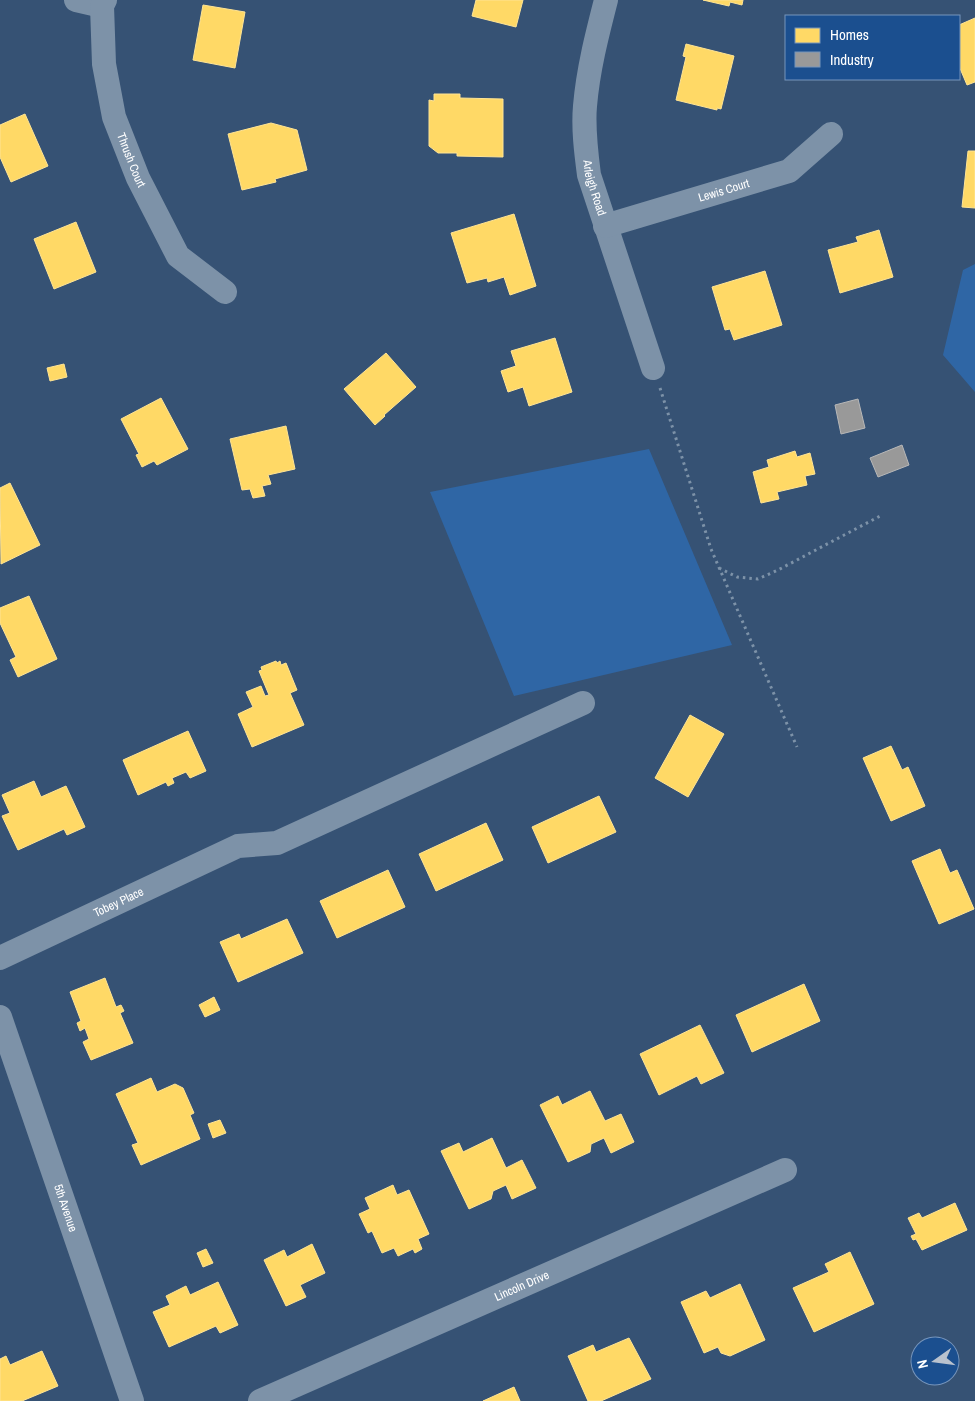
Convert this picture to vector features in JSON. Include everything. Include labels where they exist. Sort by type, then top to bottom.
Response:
[{"type":"street","points":[[76,0],[103,3]]},
{"type":"street","name":"Arleigh Road","points":[[606,0],[593,47],[584,107],[585,142],[589,175],[653,368]]},
{"type":"street","name":"Thrush Court","points":[[103,3],[104,64],[114,117],[138,178],[178,256],[225,292]]},
{"type":"street","name":"Lewis Court","points":[[605,226],[789,171],[831,134]]},
{"type":"street","name":"Tobey Place","points":[[0,958],[238,846],[277,842],[583,703]]},
{"type":"street","name":"5th Avenue","points":[[0,1017],[132,1401]]},
{"type":"street","name":"Lincoln Drive","points":[[260,1401],[785,1170]]},
{"type":"path","points":[[653,368],[711,549],[797,747]]},
{"type":"path","points":[[719,568],[737,577],[758,579],[882,515]]},
{"type":"shaded area","points":[[975,264],[975,392],[943,355],[963,270]]},
{"type":"shaded area","points":[[649,449],[732,645],[514,696],[430,492]]},
{"type":"building: Homes","points":[[476,0],[523,0],[516,27],[472,16]]},
{"type":"building: Homes","points":[[703,0],[743,0],[742,5],[730,2],[729,6]]},
{"type":"building: Homes","points":[[203,5],[245,12],[235,68],[193,60]]},
{"type":"building: Homes","points":[[975,18],[975,82],[967,85],[960,68],[960,25]]},
{"type":"building: Homes","points":[[686,44],[734,56],[721,109],[717,108],[717,110],[676,100],[686,57],[683,56]]},
{"type":"building: Homes","points":[[434,94],[460,94],[460,98],[503,99],[503,157],[457,156],[457,153],[438,153],[429,146],[429,100],[434,101]]},
{"type":"building: Homes","points":[[25,114],[48,166],[11,182],[0,157],[0,125]]},
{"type":"building: Homes","points":[[271,123],[297,130],[307,170],[275,179],[276,182],[242,190],[228,134]]},
{"type":"building: Homes","points":[[968,151],[975,151],[975,208],[962,207]]},
{"type":"building: Homes","points":[[514,214],[536,286],[510,295],[504,277],[488,282],[487,278],[467,283],[451,233]]},
{"type":"building: Homes","points":[[76,222],[96,272],[54,289],[34,239]]},
{"type":"building: Homes","points":[[879,230],[893,277],[840,293],[828,250],[858,242],[856,237]]},
{"type":"building: Homes","points":[[765,271],[782,325],[734,340],[730,329],[725,330],[712,287]]},
{"type":"building: Homes","points":[[555,338],[572,392],[529,406],[523,387],[508,392],[501,371],[516,366],[511,351]]},
{"type":"building: Homes","points":[[386,353],[416,387],[375,425],[344,389]]},
{"type":"building: Homes","points":[[64,364],[67,377],[50,381],[47,368]]},
{"type":"building: Homes","points":[[161,398],[188,449],[157,465],[154,461],[142,467],[136,455],[139,454],[121,419]]},
{"type":"building: Homes","points":[[286,426],[295,469],[268,475],[271,484],[262,486],[265,496],[253,498],[250,489],[242,490],[230,439]]},
{"type":"building: Homes","points":[[795,451],[797,457],[810,453],[815,474],[805,476],[807,485],[777,492],[779,499],[761,503],[753,472],[769,467],[767,460]]},
{"type":"building: Homes","points":[[10,483],[40,545],[1,564],[0,488]]},
{"type":"building: Homes","points":[[29,596],[57,659],[18,677],[10,660],[16,657],[0,623],[0,608]]},
{"type":"building: Homes","points":[[276,661],[277,663],[280,661],[281,665],[286,663],[297,690],[290,693],[304,725],[252,747],[238,714],[253,707],[246,692],[261,686],[265,696],[269,695],[259,671],[262,670],[261,667]]},
{"type":"building: Homes","points":[[690,715],[724,734],[688,797],[655,778]]},
{"type":"building: Homes","points":[[188,731],[206,771],[190,778],[186,772],[172,778],[174,783],[168,786],[166,782],[138,795],[123,760]]},
{"type":"building: Homes","points":[[891,746],[902,770],[908,767],[925,806],[891,821],[863,758]]},
{"type":"building: Homes","points":[[34,781],[41,797],[66,786],[85,827],[67,835],[64,829],[18,850],[2,816],[10,813],[2,795]]},
{"type":"building: Homes","points":[[599,796],[616,832],[548,863],[532,827]]},
{"type":"building: Homes","points":[[486,823],[503,860],[436,891],[419,854]]},
{"type":"building: Homes","points":[[940,849],[950,873],[957,870],[974,909],[939,924],[912,861]]},
{"type":"building: Homes","points":[[388,870],[405,907],[337,938],[320,901]]},
{"type":"building: Homes","points":[[287,919],[303,953],[238,982],[220,942],[239,934],[241,939]]},
{"type":"building: Homes","points":[[105,978],[116,1007],[121,1005],[124,1011],[120,1013],[133,1043],[91,1060],[83,1042],[89,1039],[85,1028],[80,1031],[77,1023],[81,1021],[70,992]]},
{"type":"building: Homes","points":[[804,984],[820,1021],[752,1052],[736,1015]]},
{"type":"building: Homes","points":[[214,997],[220,1010],[205,1017],[199,1005]]},
{"type":"building: Homes","points":[[700,1025],[724,1073],[701,1084],[697,1076],[659,1095],[640,1054]]},
{"type":"building: Homes","points":[[151,1078],[157,1092],[175,1084],[183,1088],[194,1113],[190,1115],[200,1139],[141,1165],[132,1145],[138,1143],[116,1094]]},
{"type":"building: Homes","points":[[590,1091],[605,1121],[621,1114],[634,1142],[611,1153],[604,1138],[591,1144],[590,1152],[568,1162],[540,1105],[558,1096],[562,1105]]},
{"type":"building: Homes","points":[[220,1120],[226,1133],[213,1138],[208,1124]]},
{"type":"building: Homes","points":[[492,1138],[506,1168],[522,1160],[536,1188],[512,1199],[506,1185],[493,1191],[491,1199],[469,1209],[441,1151],[459,1143],[463,1152]]},
{"type":"building: Homes","points":[[393,1185],[397,1195],[409,1190],[429,1234],[418,1239],[422,1249],[415,1253],[413,1249],[398,1256],[394,1248],[382,1253],[372,1231],[368,1233],[359,1214],[370,1209],[365,1198]]},
{"type":"building: Homes","points":[[955,1203],[967,1230],[922,1250],[916,1239],[913,1240],[911,1236],[916,1234],[908,1218],[919,1213],[922,1218]]},
{"type":"building: Homes","points":[[312,1244],[325,1273],[300,1285],[306,1297],[286,1306],[264,1260],[284,1250],[287,1257]]},
{"type":"building: Homes","points":[[206,1249],[213,1263],[203,1267],[197,1253]]},
{"type":"building: Homes","points":[[850,1252],[874,1304],[814,1332],[793,1288],[829,1272],[825,1264]]},
{"type":"building: Homes","points":[[218,1282],[238,1325],[220,1333],[216,1326],[169,1347],[153,1312],[170,1305],[166,1296],[186,1286],[190,1295]]},
{"type":"building: Homes","points":[[740,1284],[765,1340],[730,1356],[721,1353],[718,1347],[704,1353],[681,1302],[706,1291],[710,1298]]},
{"type":"building: Homes","points":[[629,1338],[651,1379],[601,1401],[588,1401],[568,1356],[593,1345],[596,1352]]},
{"type":"building: Homes","points":[[42,1351],[58,1386],[22,1401],[0,1401],[0,1359],[6,1356],[10,1365]]},
{"type":"building: Homes","points":[[514,1387],[520,1401],[483,1401]]},
{"type":"building: Industry","points":[[858,399],[865,428],[841,434],[835,405]]},
{"type":"building: Industry","points":[[902,445],[909,465],[878,477],[870,458]]}]
